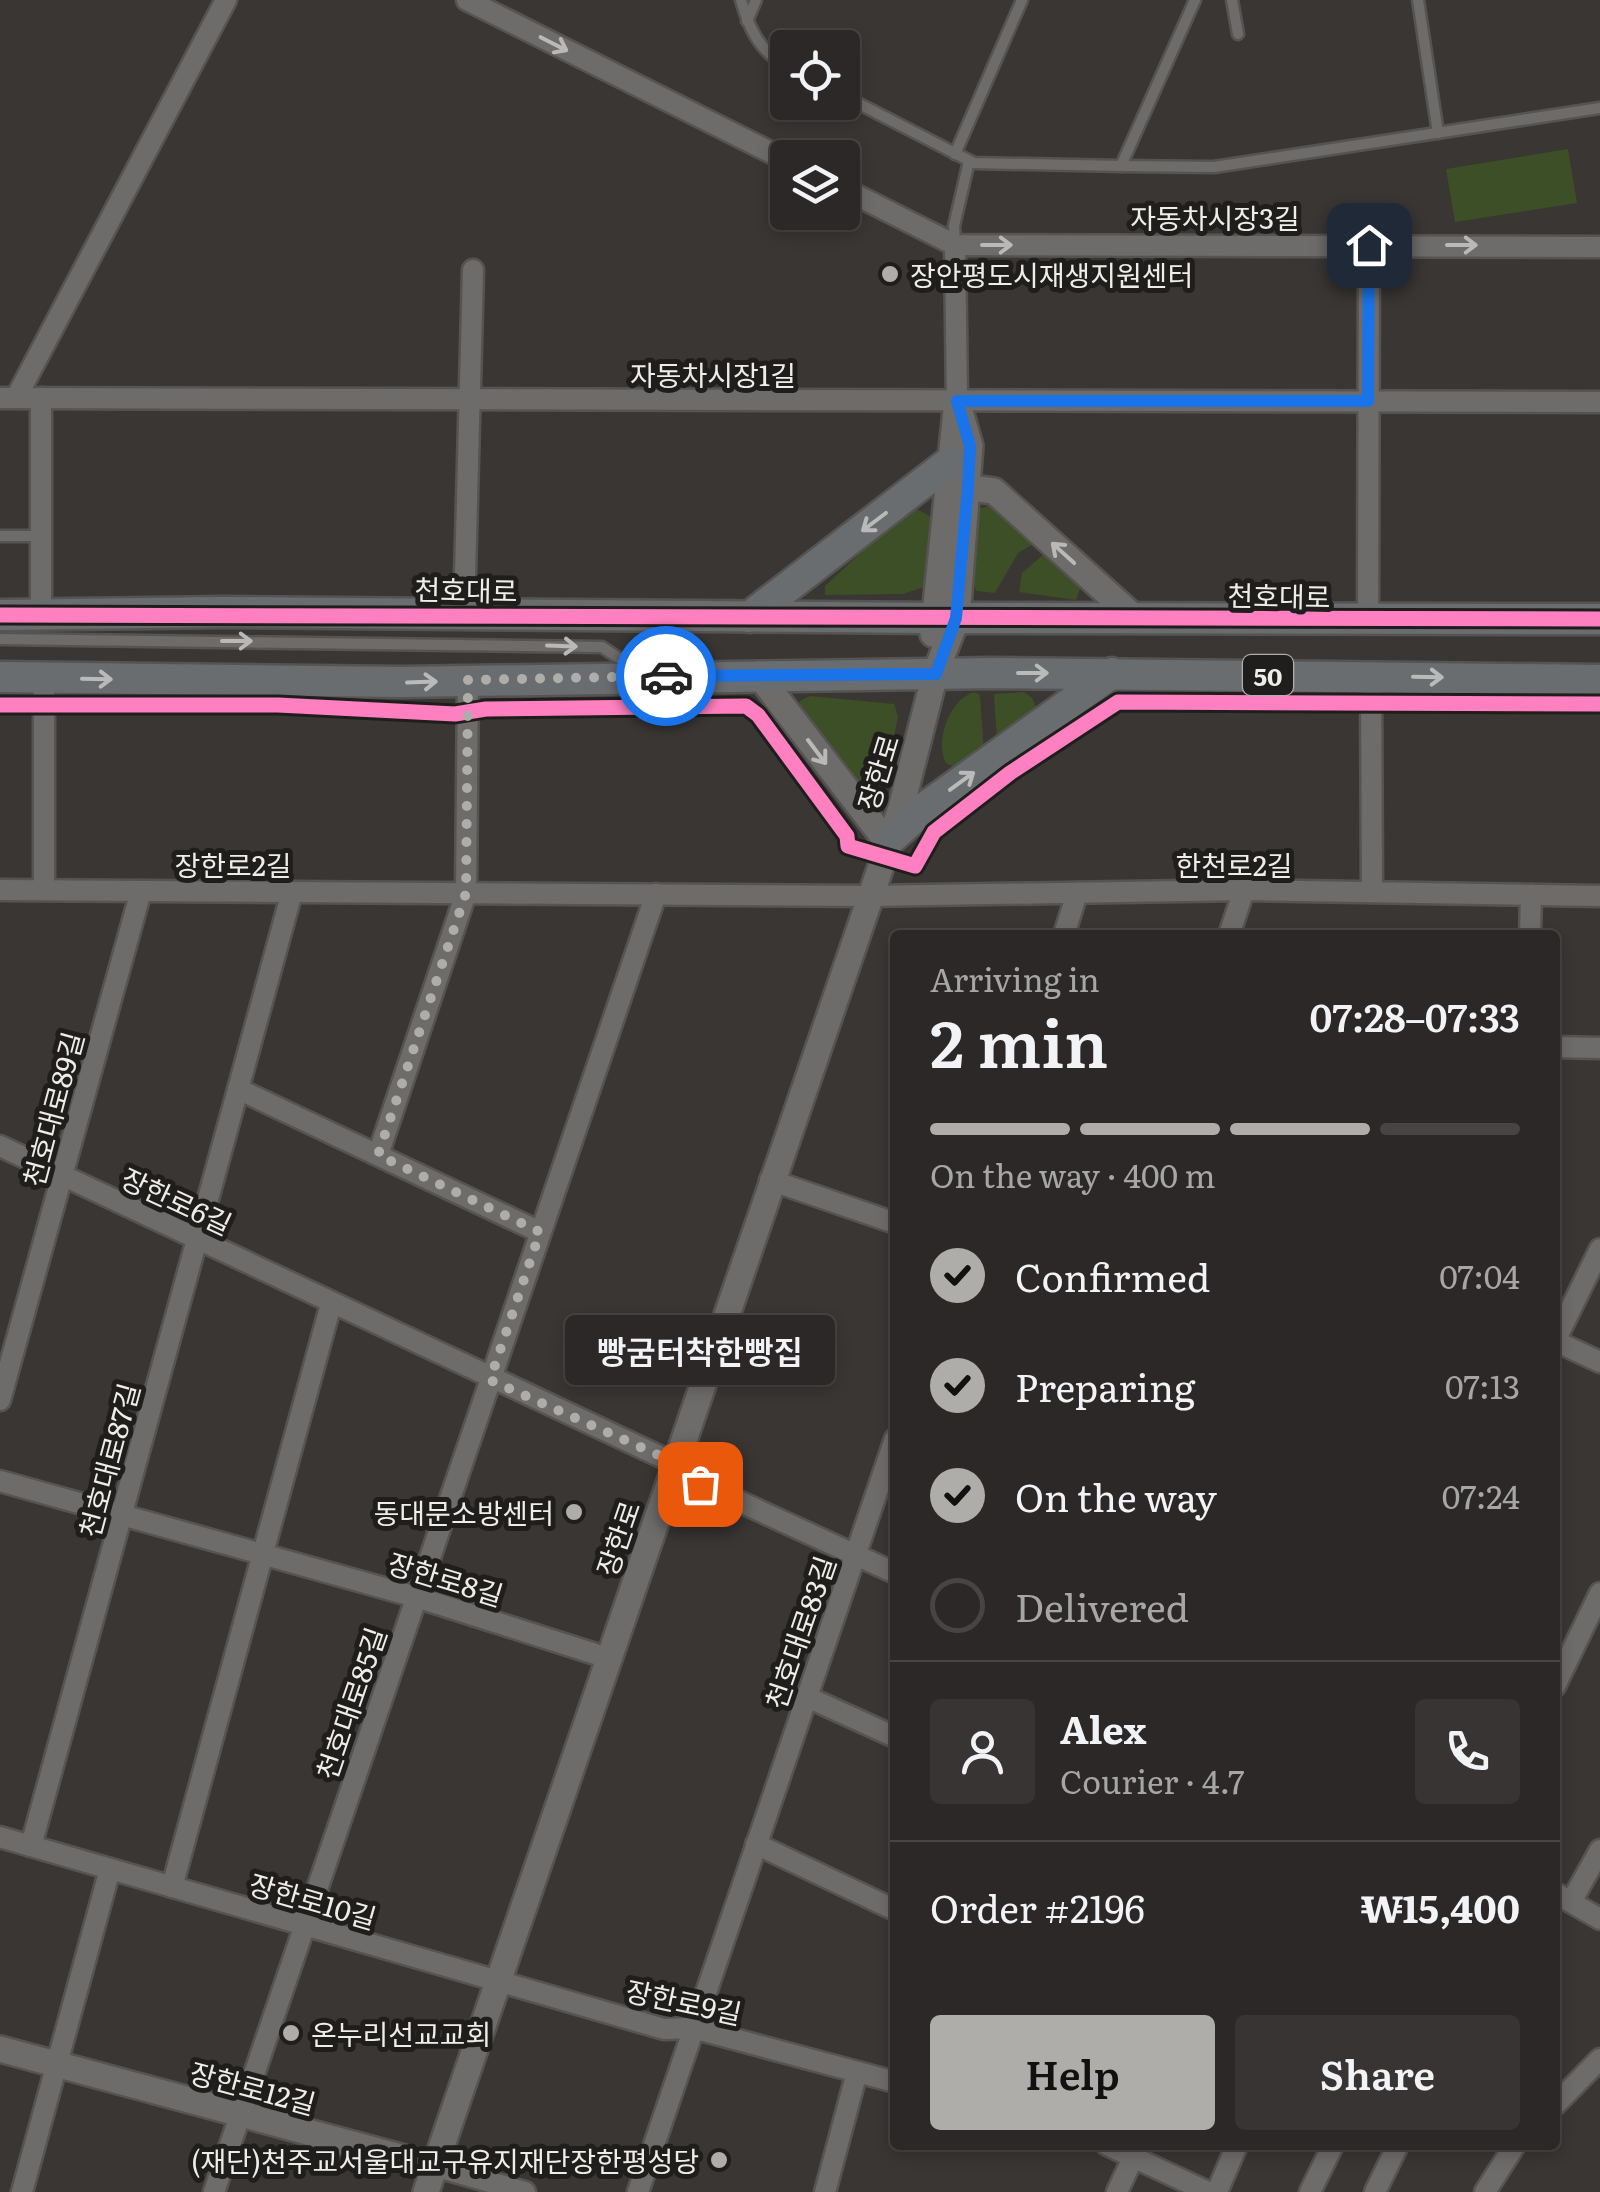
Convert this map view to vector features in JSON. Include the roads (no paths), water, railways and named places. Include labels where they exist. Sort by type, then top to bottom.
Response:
[{"type":"main road","points":[[749,617],[959,474]]},
{"type":"main road","name":"천호대로","points":[[0,614],[1600,619]]},
{"type":"main road","points":[[886,842],[927,806],[1112,673]]},
{"type":"main road","name":"50","points":[[0,677],[468,680],[1112,673],[1600,680]]},
{"type":"street","name":"자동차시장1길","points":[[226,0],[8,398],[1600,402]]},
{"type":"street","points":[[467,0],[770,152]]},
{"type":"street","name":"자동차시장3길","points":[[860,197],[954,245],[1600,246]]},
{"type":"street","points":[[954,245],[957,401]]},
{"type":"street","points":[[1368,401],[1369,245]]},
{"type":"street","points":[[468,401],[473,270]]},
{"type":"street","points":[[41,398],[41,614]]},
{"type":"street","name":"천호대로","points":[[464,614],[468,401]]},
{"type":"street","name":"장한로","points":[[426,2192],[886,842],[901,808],[936,674],[944,618],[959,474],[957,401]]},
{"type":"street","name":"천호대로","points":[[1368,401],[1368,621]]},
{"type":"street","points":[[959,474],[994,491],[1136,618]]},
{"type":"street","points":[[758,674],[886,842]]},
{"type":"street","points":[[1371,677],[1372,892]]},
{"type":"street","points":[[44,678],[44,890]]},
{"type":"street","points":[[378,1155],[466,893],[468,680]]},
{"type":"street","name":"장한로2길","points":[[0,890],[869,896]]},
{"type":"street","points":[[1231,930],[1244,890]]},
{"type":"street","name":"한천로2길","points":[[869,896],[1244,890],[1600,896]]},
{"type":"street","name":"천호대로89길","points":[[0,1400],[140,891]]},
{"type":"street","name":"천호대로87길","points":[[31,1846],[292,892]]},
{"type":"street","name":"천호대로85길","points":[[214,2192],[656,894]]},
{"type":"street","points":[[1066,930],[1077,894]]},
{"type":"street","points":[[1530,930],[1531,895]]},
{"type":"street","points":[[1560,1047],[1600,1048]]},
{"type":"street","points":[[238,1089],[540,1232]]},
{"type":"street","name":"장한로6길","points":[[0,1146],[490,1380],[674,1462],[700,1484],[890,1570]]},
{"type":"street","points":[[770,1180],[890,1221]]},
{"type":"street","points":[[1560,1331],[1600,1249]]},
{"type":"street","points":[[172,1887],[266,1554],[331,1304]]},
{"type":"street","points":[[1560,1343],[1600,1362]]},
{"type":"street","name":"천호대로83길","points":[[638,2192],[890,1453]]},
{"type":"street","name":"장한로8길","points":[[0,1481],[416,1596],[608,1658]]},
{"type":"street","points":[[1560,1676],[1600,1593]]},
{"type":"street","points":[[806,1696],[890,1735]]},
{"type":"street","name":"장한로10길","points":[[0,1837],[500,1984]]},
{"type":"street","points":[[756,1844],[890,1908]]},
{"type":"street","points":[[1600,1850],[1563,1897],[1600,1919]]},
{"type":"street","points":[[22,2192],[110,1869]]},
{"type":"street","name":"장한로9길","points":[[500,1984],[664,2029],[693,2028],[890,2081]]},
{"type":"street","name":"장한로12길","points":[[0,2049],[434,2166]]},
{"type":"street","points":[[1560,2100],[1600,2060]]},
{"type":"street","points":[[826,2192],[857,2072]]},
{"type":"street","points":[[1118,2192],[1137,2150],[1178,2185],[1208,2192]]},
{"type":"street","points":[[1217,2192],[1235,2150]]},
{"type":"street","points":[[1310,2192],[1331,2150]]},
{"type":"street","points":[[1375,2192],[1396,2150]]},
{"type":"street","points":[[1485,2192],[1513,2150]]},
{"type":"street","points":[[434,2166],[525,2192]]},
{"type":"lane","points":[[741,0],[747,21],[770,57]]},
{"type":"lane","points":[[747,21],[756,0]]},
{"type":"lane","points":[[955,154],[1022,0]]},
{"type":"lane","points":[[1121,166],[1195,0]]},
{"type":"lane","points":[[1232,0],[1238,34]]},
{"type":"lane","points":[[1418,0],[1438,132]]},
{"type":"lane","points":[[860,104],[970,161],[1214,167],[1600,108]]},
{"type":"lane","points":[[954,245],[954,226],[970,161]]},
{"type":"lane","points":[[0,536],[42,536]]},
{"type":"lane","points":[[223,612],[245,622],[726,629],[864,630],[892,617]]},
{"type":"lane","points":[[0,639],[602,647],[647,676]]},
{"type":"place","name":"장안평도시재생지원센터","points":[[890,274]]},
{"type":"place","name":"빵굼터착한빵집","points":[[700,1484]]},
{"type":"place","name":"동대문소방센터","points":[[574,1512]]},
{"type":"place","name":"온누리선교교회","points":[[291,2033]]},
{"type":"place","name":"(재단)천주교서울대교구유지재단장한평성당","points":[[719,2160]]}]
